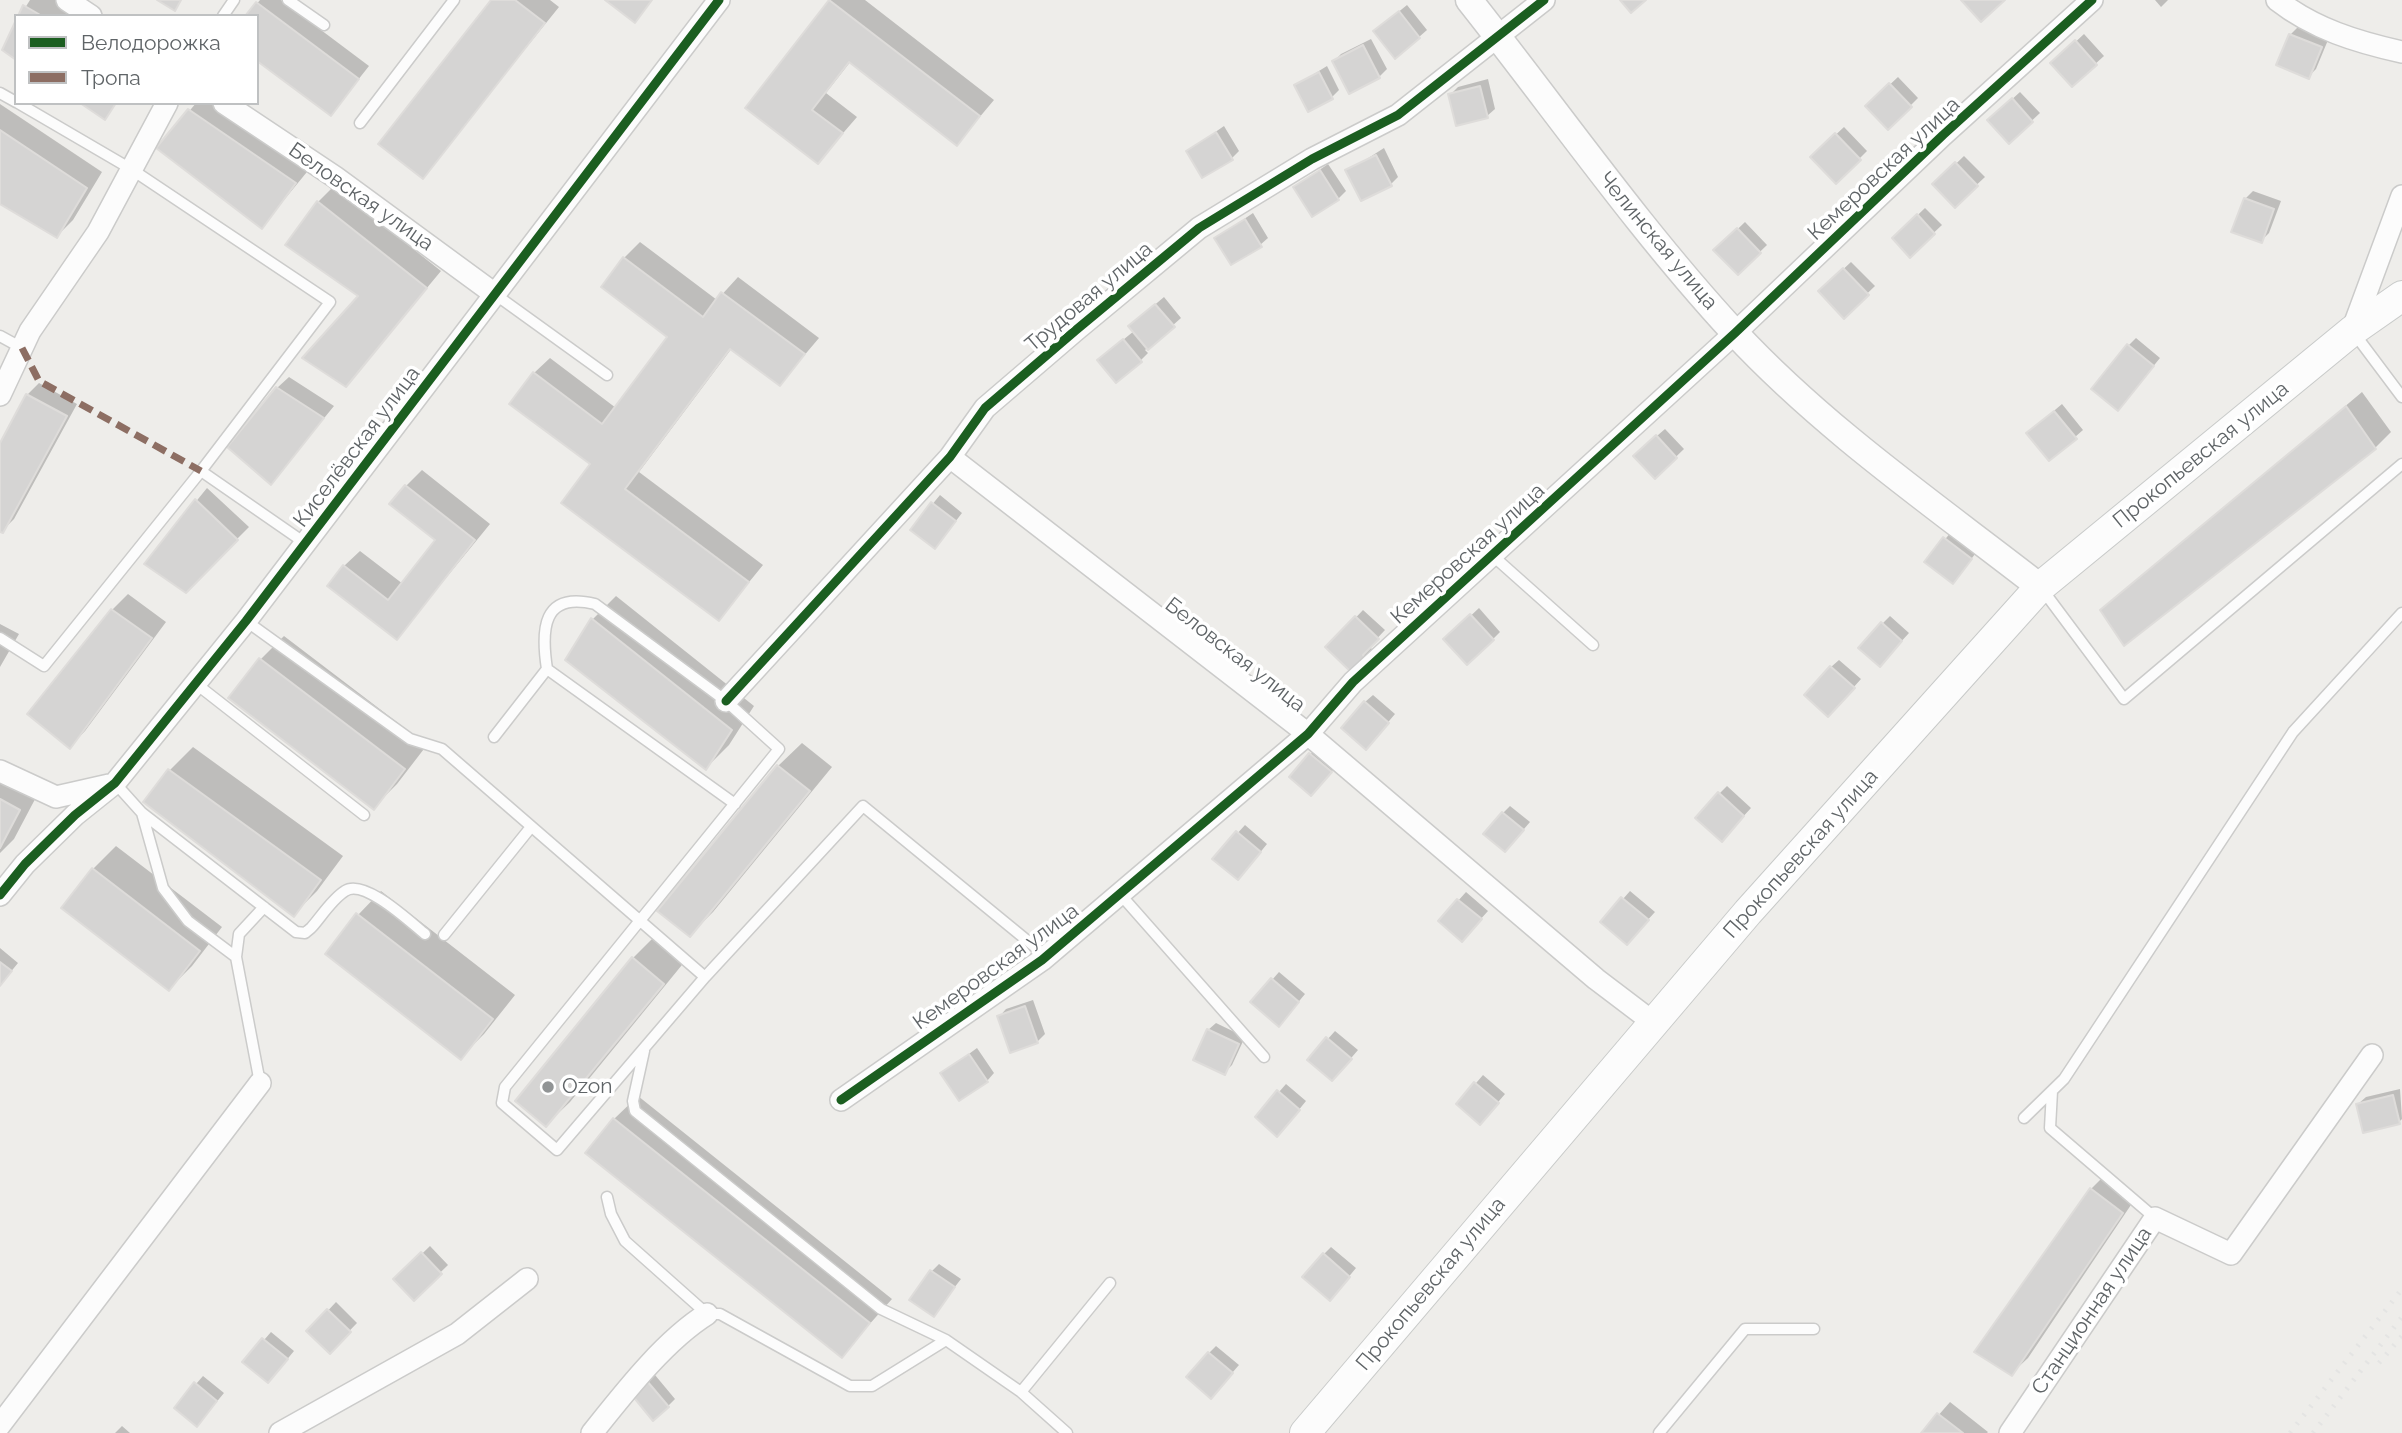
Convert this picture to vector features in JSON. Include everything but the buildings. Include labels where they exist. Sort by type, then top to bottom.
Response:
[{"type":"main road","name":"Прокопьевская улица","points":[[1305,1433],[1748,912],[2040,587],[2353,331],[2402,296]]},
{"type":"street","points":[[67,0],[88,14]]},
{"type":"street","name":"Киселёвская улица","points":[[0,895],[33,856],[75,815],[114,783],[246,621],[719,0]]},
{"type":"street","name":"Челинская улица","points":[[1469,0],[1633,216],[1735,333],[1818,414],[2040,587]]},
{"type":"street","name":"Трудовая улица","points":[[726,701],[950,457],[985,408],[1199,228],[1312,159],[1398,115],[1544,0]]},
{"type":"street","name":"Кемеровская улица","points":[[841,1100],[1046,956],[1308,734],[1353,682],[1735,333],[1943,135],[2092,0]]},
{"type":"street","points":[[2277,0],[2300,19],[2357,42],[2402,52]]},
{"type":"street","points":[[0,395],[30,331],[98,232],[166,105]]},
{"type":"street","name":"Беловская улица","points":[[227,105],[335,177],[496,295]]},
{"type":"street","points":[[2353,331],[2402,196]]},
{"type":"street","name":"Беловская улица","points":[[950,457],[1308,734],[1595,979],[1654,1023]]},
{"type":"street","points":[[0,771],[56,797],[114,783]]},
{"type":"street","name":"Станционная улица","points":[[2010,1433],[2155,1218],[2231,1254],[2372,1055]]},
{"type":"street","points":[[0,1424],[260,1083]]},
{"type":"street","points":[[280,1433],[457,1334],[527,1279]]},
{"type":"street","points":[[592,1433],[625,1393],[693,1323],[707,1314]]},
{"type":"lane","points":[[288,0],[324,25]]},
{"type":"lane","points":[[360,123],[454,0]]},
{"type":"lane","points":[[0,638],[44,666],[201,471],[330,302],[131,169],[20,105]]},
{"type":"lane","points":[[496,295],[607,375]]},
{"type":"lane","points":[[2353,331],[2402,397]]},
{"type":"lane","points":[[0,336],[22,348]]},
{"type":"lane","points":[[2040,587],[2124,699],[2402,464]]},
{"type":"lane","points":[[201,471],[305,543]]},
{"type":"lane","points":[[1492,555],[1593,645]]},
{"type":"lane","points":[[735,804],[547,668],[542,639],[545,621],[558,605],[581,600],[594,604],[726,701],[779,749],[641,922],[505,1087],[502,1103],[557,1150],[705,977],[863,806],[1046,956]]},
{"type":"lane","points":[[2024,1118],[2064,1079],[2292,732],[2402,613]]},
{"type":"lane","points":[[246,621],[410,739],[442,749],[705,977]]},
{"type":"lane","points":[[494,737],[547,668]]},
{"type":"lane","points":[[195,683],[364,815]]},
{"type":"lane","points":[[114,783],[142,813],[296,932],[305,933],[344,891],[352,888],[371,892],[425,934]]},
{"type":"lane","points":[[142,813],[163,888],[188,920],[236,957]]},
{"type":"lane","points":[[444,935],[531,827]]},
{"type":"lane","points":[[1120,894],[1264,1057]]},
{"type":"lane","points":[[260,1083],[236,957],[239,934],[264,907]]},
{"type":"lane","points":[[645,1047],[633,1101],[635,1111],[881,1310],[946,1340],[1021,1392],[1067,1433]]},
{"type":"lane","points":[[2052,1091],[2050,1128],[2155,1218]]},
{"type":"lane","points":[[607,1198],[625,1241],[707,1314],[720,1314],[850,1386],[872,1386],[946,1340]]},
{"type":"lane","points":[[1021,1392],[1110,1283]]},
{"type":"lane","points":[[1659,1433],[1745,1329],[1814,1329]]},
{"type":"railway","points":[[2290,1433],[2402,1289]]},
{"type":"railway","points":[[2313,1433],[2402,1317]]},
{"type":"railway","points":[[2379,1363],[2402,1336]]},
{"type":"marked path","points":[[22,348],[39,381],[201,471]]},
{"type":"cycle path","points":[[0,895],[25,864],[75,815],[115,783],[246,621],[719,0]]},
{"type":"cycle path","points":[[726,701],[950,457],[985,408],[1076,330],[1199,228],[1312,159],[1398,115],[1544,0]]},
{"type":"cycle path","points":[[841,1100],[1042,960],[1308,734],[1353,682],[1735,333],[1943,135],[2092,0]]},
{"type":"place","name":"Ozon","points":[[548,1087]]}]
